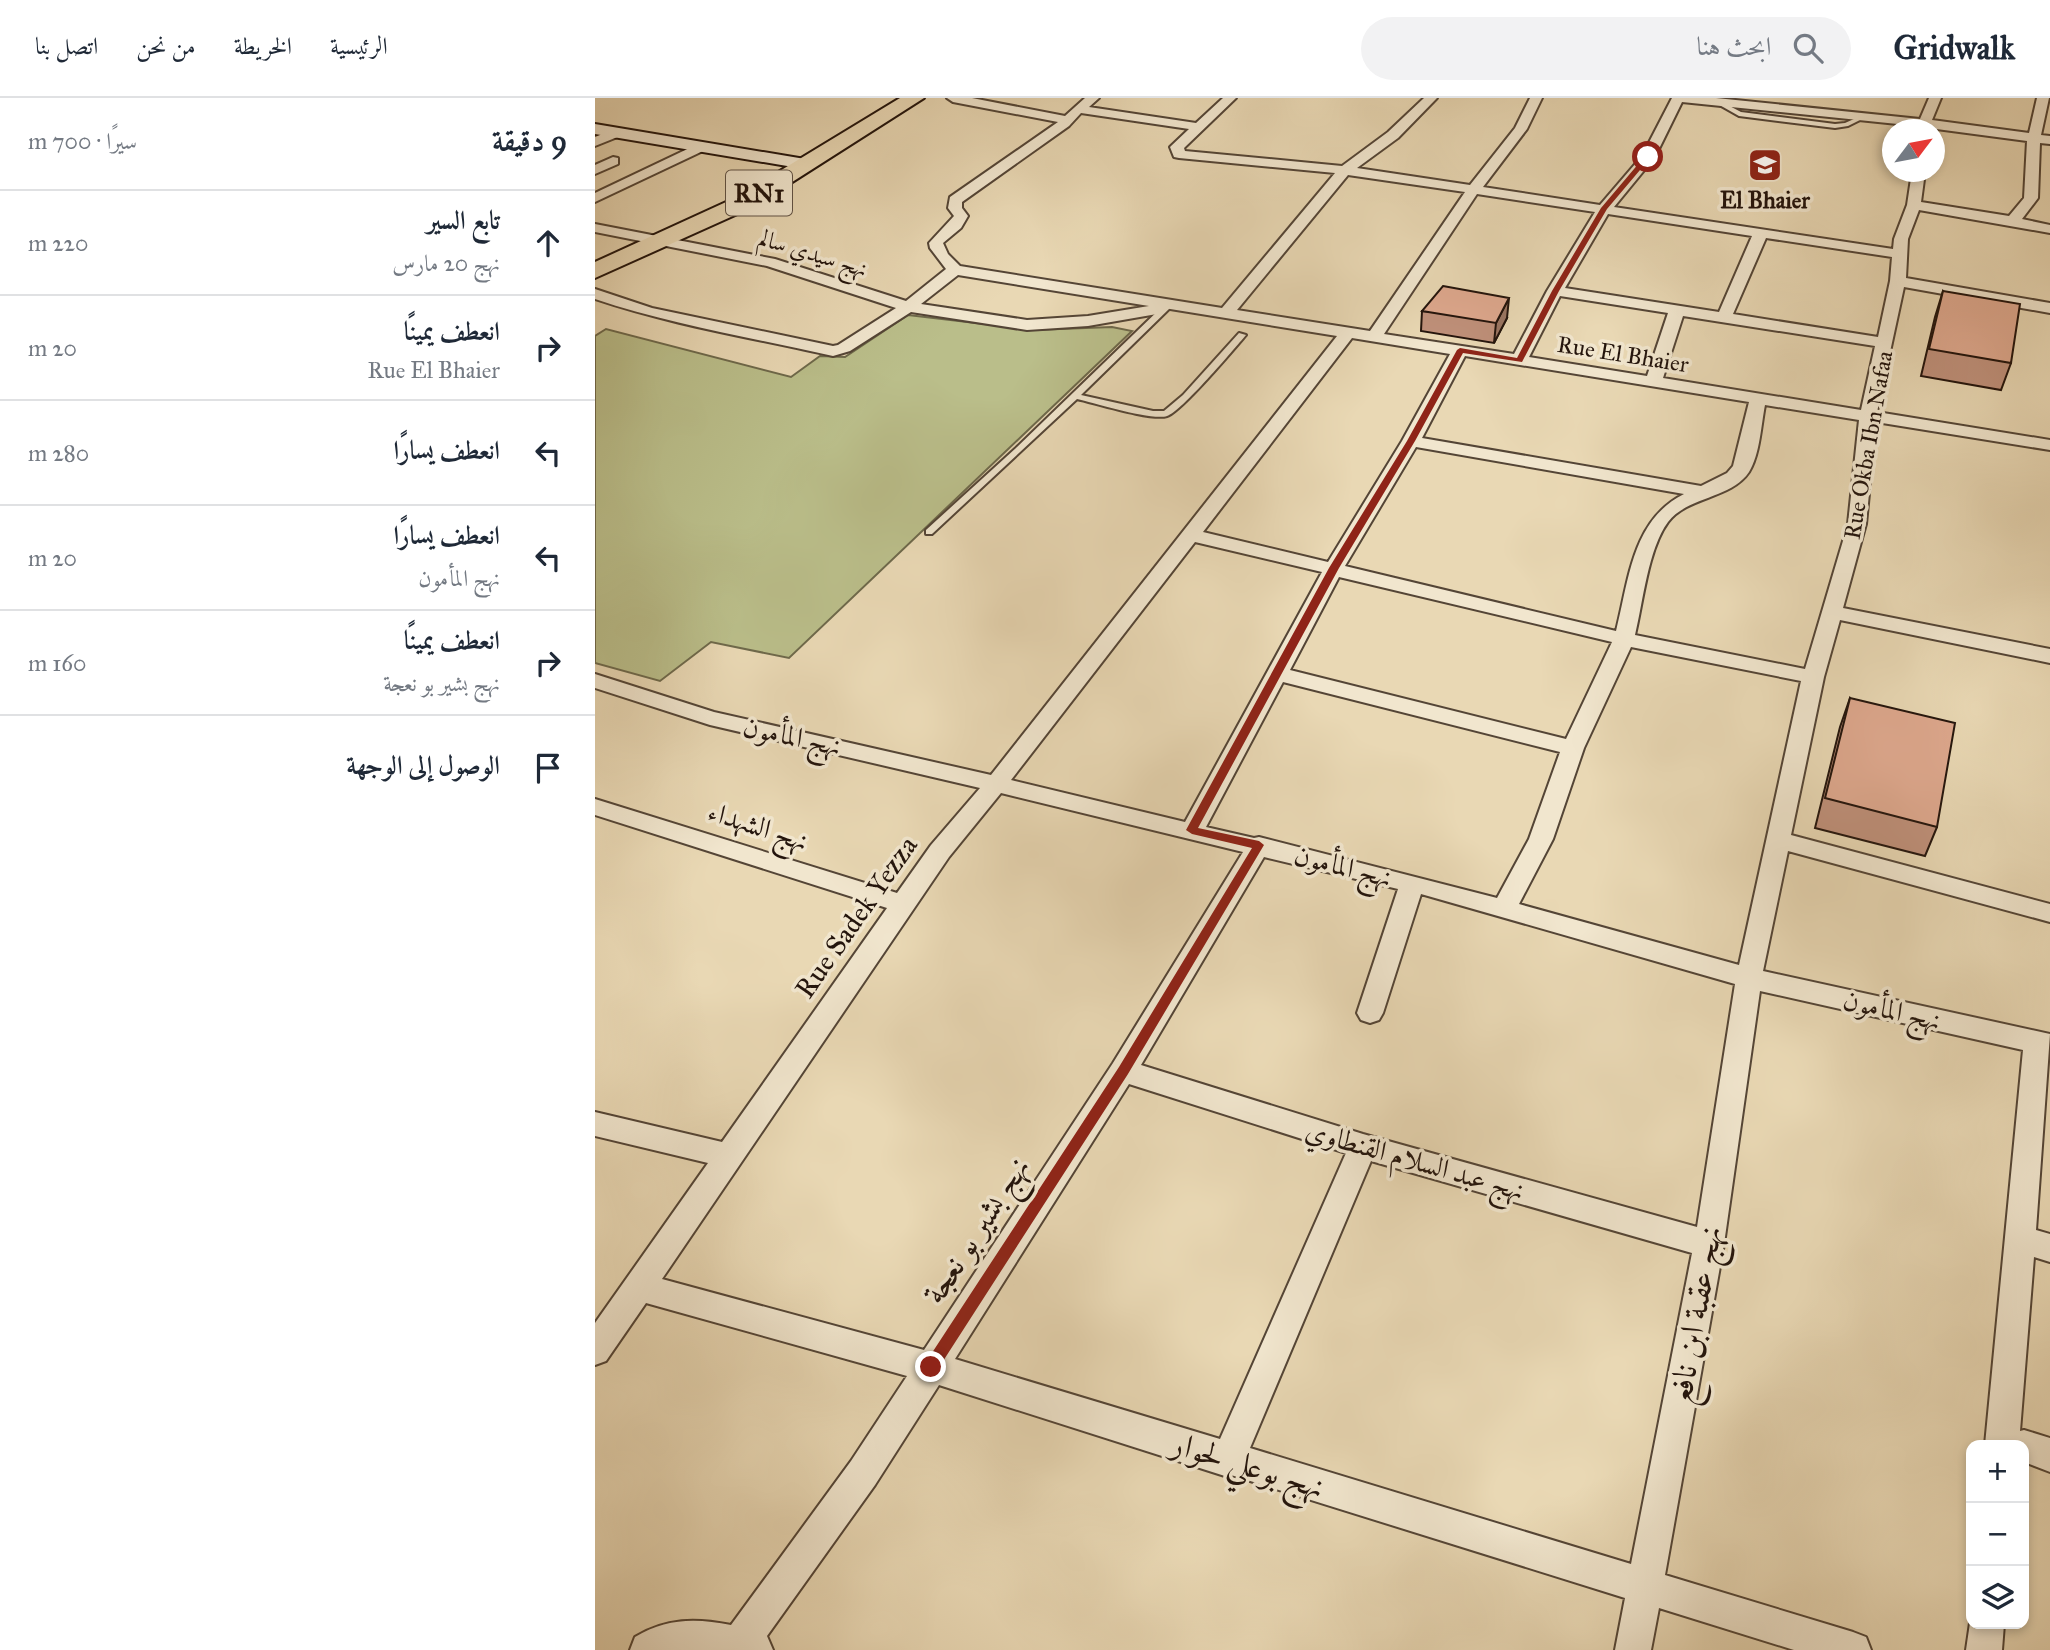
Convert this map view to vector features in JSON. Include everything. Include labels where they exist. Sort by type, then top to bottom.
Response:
[{"type":"main road","name":"RN1","points":[[595,271],[745,202],[914,98]]},
{"type":"main road","points":[[595,129],[805,164]]},
{"type":"street","points":[[953,98],[1067,120]]},
{"type":"street","points":[[1093,98],[1077,108],[1067,120],[955,200],[955,208],[961,216],[958,224],[938,239],[935,244],[936,251],[955,270],[1189,307]]},
{"type":"street","points":[[1230,98],[1177,147],[1178,153],[1202,158],[1345,170],[1899,254]]},
{"type":"street","points":[[1226,313],[1345,170],[1394,135],[1430,98]]},
{"type":"street","points":[[1374,337],[1474,189],[1521,129],[1536,98]]},
{"type":"street","points":[[1519,361],[1555,291],[1605,208],[1648,157],[1679,98],[1882,120]]},
{"type":"street","points":[[1926,119],[1935,98]]},
{"type":"street","points":[[2013,221],[2031,198],[2034,139],[2043,98]]},
{"type":"street","points":[[1077,108],[1199,127]]},
{"type":"street","points":[[1945,129],[2050,140]]},
{"type":"street","points":[[595,142],[615,133]]},
{"type":"street","points":[[595,198],[700,147]]},
{"type":"street","points":[[595,170],[613,161]]},
{"type":"street","name":"Rue Okba Ibn Nafaa","points":[[1749,978],[1813,677],[1857,524],[1868,416],[1898,281],[1899,254],[1905,224],[1914,205],[1917,182]]},
{"type":"street","points":[[1914,205],[2050,229]]},
{"type":"street","name":"نهج سيدي سالم","points":[[595,228],[770,262],[908,307],[1027,325],[1088,321],[1166,308],[1189,307]]},
{"type":"street","points":[[1724,318],[1761,232]]},
{"type":"street","points":[[595,294],[649,312],[688,318],[828,351],[844,348],[908,307],[955,270]]},
{"type":"street","points":[[1898,281],[2050,308]]},
{"type":"street","points":[[1555,291],[1885,343]]},
{"type":"street","name":"Rue El Bhaier","points":[[1189,307],[2050,445]]},
{"type":"street","points":[[1653,382],[1677,310]]},
{"type":"street","name":"Rue Sadek Yezza","points":[[595,1350],[940,851],[996,784],[1348,332]]},
{"type":"street","points":[[1192,830],[1334,568],[1411,441],[1460,350]]},
{"type":"street","points":[[1504,908],[1541,839],[1573,748],[1624,639],[1651,539],[1662,516],[1699,491],[1726,482],[1741,471],[1758,399]]},
{"type":"street","points":[[1411,441],[1699,491]]},
{"type":"street","points":[[1190,535],[1624,639],[1813,677]]},
{"type":"street","points":[[1832,612],[2050,656]]},
{"type":"street","points":[[1276,673],[1573,748]]},
{"type":"street","name":"نهج المأمون","points":[[598,685],[710,718],[914,763],[1412,883],[1749,978],[2044,1044]]},
{"type":"street","name":"نهج الشهداء","points":[[600,815],[902,904]]},
{"type":"street","points":[[1777,840],[2050,913]]},
{"type":"street","name":"نهج بشير بو نعجة","points":[[747,1647],[1123,1071],[1259,845]]},
{"type":"street","points":[[1370,1013],[1412,883]]},
{"type":"street","name":"نهج عقبة ابن نافع","points":[[1633,1650],[1709,1244],[1749,978]]},
{"type":"street","points":[[2012,1440],[2020,1240],[2044,1044]]},
{"type":"street","name":"نهج عبد السلام القنطاوي","points":[[1123,1071],[1363,1146],[1709,1244]]},
{"type":"street","points":[[595,1124],[729,1156]]},
{"type":"street","points":[[1228,1460],[1363,1146]]},
{"type":"street","points":[[2020,1240],[2050,1248]]},
{"type":"street","name":"نهج بوعلي لحوار","points":[[640,1287],[931,1367],[1853,1650]]},
{"type":"street","points":[[2029,1449],[2050,1455]]},
{"type":"street","points":[[1984,1650],[1986,1629]]},
{"type":"street","points":[[649,1650],[657,1642],[699,1637],[747,1647]]},
{"type":"lane","points":[[929,532],[998,471],[1051,418],[1078,397],[1166,308]]},
{"type":"lane","points":[[1078,397],[1153,414],[1166,414],[1186,397],[1242,335]]},
{"type":"green space","points":[[908,315],[1034,330],[1112,327],[1132,331],[789,658],[711,642],[660,681],[595,663],[595,336],[606,329],[791,377],[820,356],[845,357]]},
{"type":"building","points":[[1443,286],[1509,298],[1496,323],[1422,311]]},
{"type":"building","points":[[1943,291],[2020,304],[2011,363],[1929,349]]},
{"type":"building","points":[[1850,698],[1955,723],[1937,827],[1825,798]]},
{"type":"place","name":"El Bhaier","points":[[1765,165]]},
{"type":"route","points":[[931,1367],[1123,1071],[1259,845],[1192,830],[1334,568],[1411,441],[1460,350],[1519,361],[1555,291],[1605,208],[1648,157]]}]
